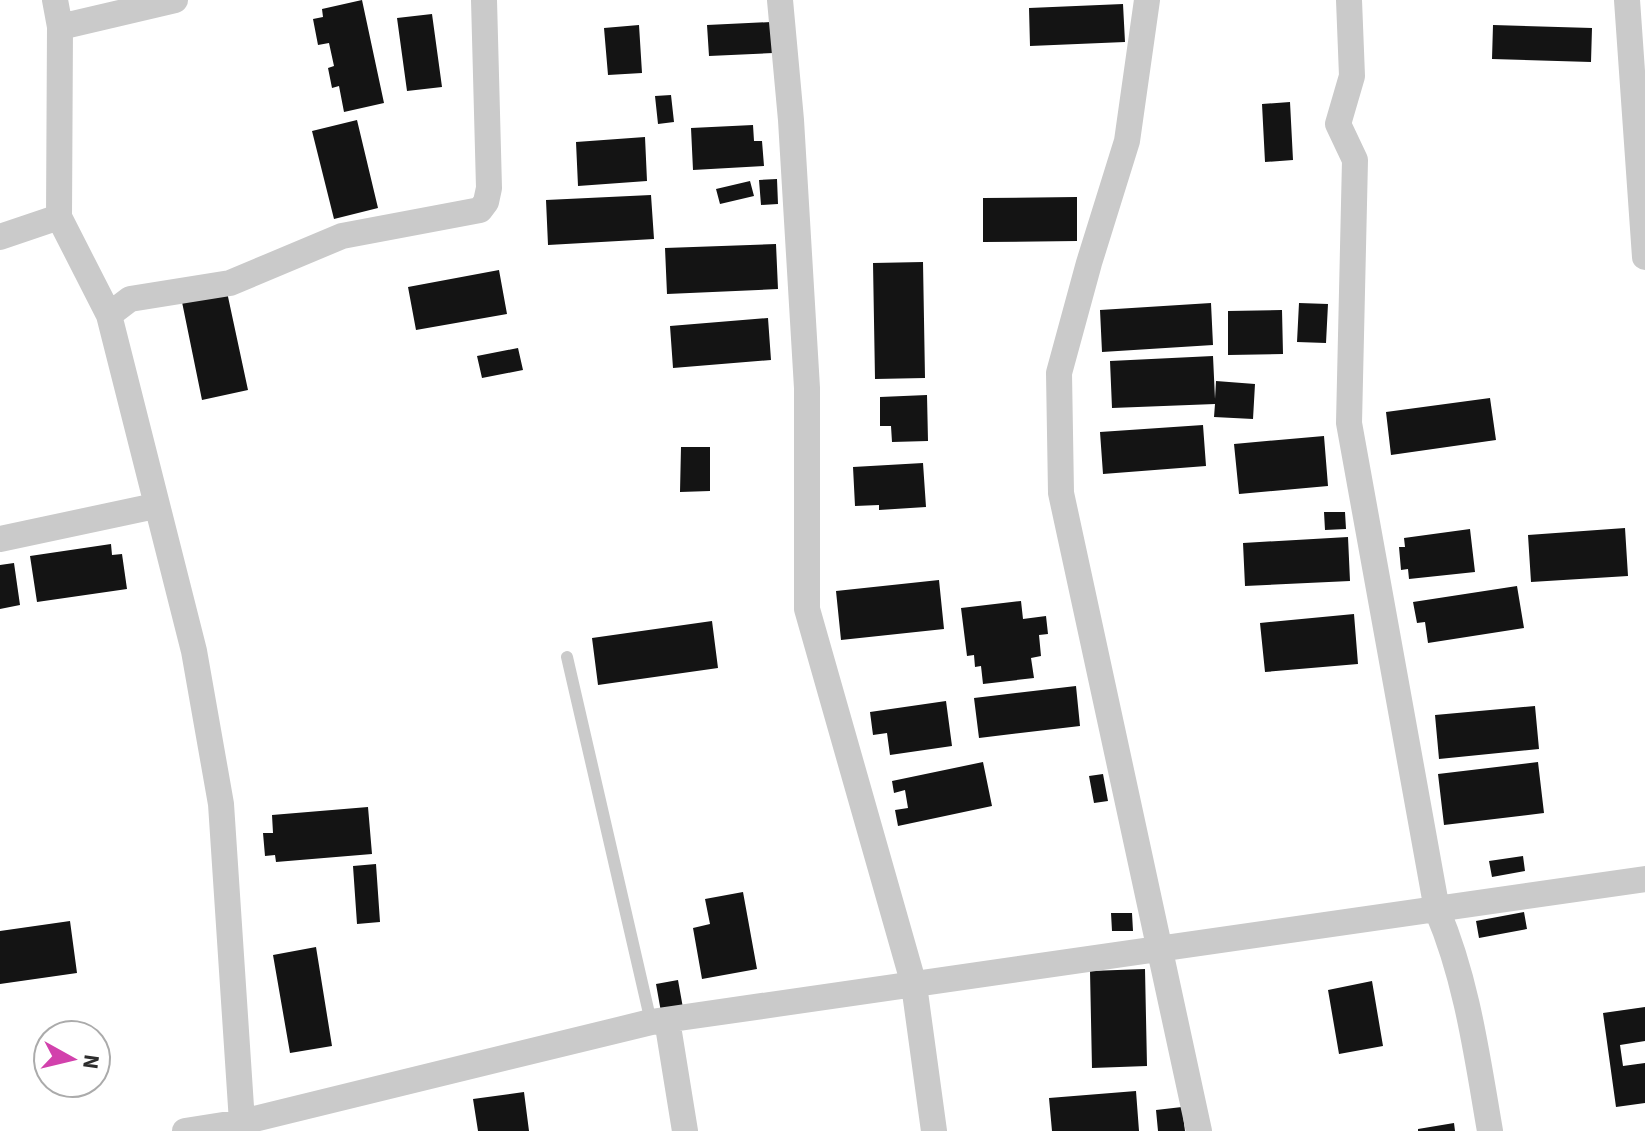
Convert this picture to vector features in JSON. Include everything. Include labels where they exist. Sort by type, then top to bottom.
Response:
[{"type":"street","points":[[55,0],[60,27],[59,217],[109,315],[194,651],[221,804],[242,1122]]},
{"type":"street","points":[[60,27],[175,0]]},
{"type":"street","points":[[109,315],[130,299],[230,283],[342,236],[480,210],[486,202],[489,188],[484,0]]},
{"type":"street","points":[[780,0],[791,120],[807,388],[807,609],[914,985],[934,1131]]},
{"type":"street","points":[[1147,0],[1127,141],[1059,373],[1061,493],[1199,1131]]},
{"type":"street","points":[[1349,0],[1352,76],[1338,124],[1355,160],[1349,423],[1437,910],[1453,946],[1473,1029],[1490,1131]]},
{"type":"street","points":[[1627,0],[1645,257]]},
{"type":"street","points":[[0,237],[59,217]]},
{"type":"street","points":[[0,539],[155,506]]},
{"type":"street","points":[[185,1131],[242,1122],[659,1021],[1645,879]]},
{"type":"street","points":[[659,1021],[685,1131]]},
{"type":"lane","points":[[567,657],[659,1021]]},
{"type":"building","points":[[362,0],[384,103],[344,112],[339,86],[332,88],[328,68],[334,66],[329,43],[318,45],[313,19],[323,17],[322,9]]},
{"type":"building","points":[[1123,4],[1125,42],[1030,46],[1029,8]]},
{"type":"building","points":[[432,14],[442,87],[407,91],[397,18]]},
{"type":"building","points":[[771,22],[773,53],[709,56],[707,25]]},
{"type":"building","points":[[639,25],[642,73],[608,75],[604,28]]},
{"type":"building","points":[[1493,25],[1592,28],[1591,62],[1492,59]]},
{"type":"building","points":[[671,95],[674,122],[658,124],[655,96]]},
{"type":"building","points":[[1290,102],[1293,160],[1265,162],[1262,104]]},
{"type":"building","points":[[357,120],[378,208],[334,219],[312,131]]},
{"type":"building","points":[[753,125],[754,141],[762,141],[764,166],[693,170],[691,128]]},
{"type":"building","points":[[645,137],[647,181],[578,186],[576,142]]},
{"type":"building","points":[[777,179],[778,204],[761,205],[759,180]]},
{"type":"building","points":[[750,181],[754,196],[720,204],[716,189]]},
{"type":"building","points":[[651,195],[654,239],[548,245],[546,200]]},
{"type":"building","points":[[1077,197],[1077,241],[983,242],[983,198]]},
{"type":"building","points":[[776,244],[778,289],[667,294],[665,248]]},
{"type":"building","points":[[923,262],[925,378],[875,379],[873,263]]},
{"type":"building","points":[[499,270],[507,314],[416,330],[408,287]]},
{"type":"building","points":[[227,292],[248,390],[202,400],[182,302]]},
{"type":"building","points":[[1211,303],[1213,345],[1102,352],[1100,310]]},
{"type":"building","points":[[1299,303],[1328,304],[1326,343],[1297,342]]},
{"type":"building","points":[[1282,310],[1283,354],[1228,355],[1228,311]]},
{"type":"building","points":[[768,318],[771,360],[673,368],[670,326]]},
{"type":"building","points":[[518,348],[523,370],[482,378],[477,356]]},
{"type":"building","points":[[1213,356],[1215,399],[1216,381],[1255,384],[1253,419],[1214,417],[1215,404],[1112,408],[1110,361]]},
{"type":"building","points":[[927,395],[928,441],[892,442],[891,426],[880,426],[880,397]]},
{"type":"building","points":[[1490,398],[1496,440],[1391,455],[1386,412]]},
{"type":"building","points":[[1203,425],[1206,466],[1103,474],[1100,432]]},
{"type":"building","points":[[1324,436],[1328,486],[1239,494],[1234,444]]},
{"type":"building","points":[[681,447],[710,447],[710,491],[680,492]]},
{"type":"building","points":[[923,463],[926,507],[879,510],[879,505],[855,506],[853,467]]},
{"type":"building","points":[[1324,512],[1345,512],[1346,529],[1325,530]]},
{"type":"building","points":[[1625,528],[1628,576],[1531,582],[1528,535]]},
{"type":"building","points":[[1470,529],[1475,572],[1409,579],[1408,569],[1401,570],[1399,547],[1405,547],[1404,538]]},
{"type":"building","points":[[1348,537],[1350,581],[1245,586],[1243,543]]},
{"type":"building","points":[[111,544],[112,555],[122,554],[127,589],[37,602],[30,556]]},
{"type":"building","points":[[14,563],[20,605],[0,609],[0,565]]},
{"type":"building","points":[[939,580],[944,629],[841,640],[836,591]]},
{"type":"building","points":[[1517,586],[1524,628],[1428,643],[1425,622],[1417,623],[1413,602]]},
{"type":"building","points":[[1021,601],[1023,619],[1046,616],[1048,634],[1039,635],[1041,656],[1031,658],[1034,678],[983,684],[981,666],[975,667],[974,655],[967,656],[961,608]]},
{"type":"building","points":[[1354,614],[1358,664],[1265,672],[1260,623]]},
{"type":"building","points":[[712,621],[718,668],[598,685],[592,638]]},
{"type":"building","points":[[1076,686],[1080,726],[979,738],[974,698]]},
{"type":"building","points":[[946,701],[952,746],[890,755],[887,733],[873,735],[870,712]]},
{"type":"building","points":[[1535,706],[1539,749],[1439,759],[1435,715]]},
{"type":"building","points":[[983,762],[992,806],[898,826],[895,810],[908,808],[905,790],[894,793],[892,781]]},
{"type":"building","points":[[1538,762],[1544,813],[1444,825],[1438,774]]},
{"type":"building","points":[[1103,774],[1108,801],[1094,803],[1089,776]]},
{"type":"building","points":[[368,807],[372,854],[276,862],[275,855],[265,856],[263,833],[273,833],[272,815]]},
{"type":"building","points":[[1523,856],[1525,871],[1492,877],[1489,861]]},
{"type":"building","points":[[376,864],[380,922],[357,924],[353,866]]},
{"type":"building","points":[[743,892],[757,969],[702,979],[693,928],[710,924],[705,899]]},
{"type":"building","points":[[1524,912],[1527,929],[1479,938],[1476,921]]},
{"type":"building","points":[[1111,913],[1132,913],[1133,931],[1112,931]]},
{"type":"building","points":[[70,921],[77,973],[0,984],[0,931]]},
{"type":"building","points":[[316,947],[332,1046],[290,1053],[273,955]]},
{"type":"building","points":[[1145,969],[1147,1066],[1092,1068],[1090,971]]},
{"type":"building","points":[[678,980],[683,1008],[661,1012],[656,984]]},
{"type":"building","points":[[1372,981],[1383,1046],[1339,1054],[1328,990]]},
{"type":"building","points":[[1645,1007],[1645,1041],[1620,1045],[1623,1066],[1645,1063],[1645,1103],[1616,1107],[1603,1013]]},
{"type":"building","points":[[1136,1091],[1139,1131],[1052,1131],[1049,1098]]},
{"type":"building","points":[[524,1092],[529,1131],[478,1131],[473,1099]]},
{"type":"building","points":[[1182,1107],[1185,1131],[1158,1131],[1156,1110]]},
{"type":"building","points":[[1454,1123],[1455,1131],[1418,1131],[1418,1129]]}]
